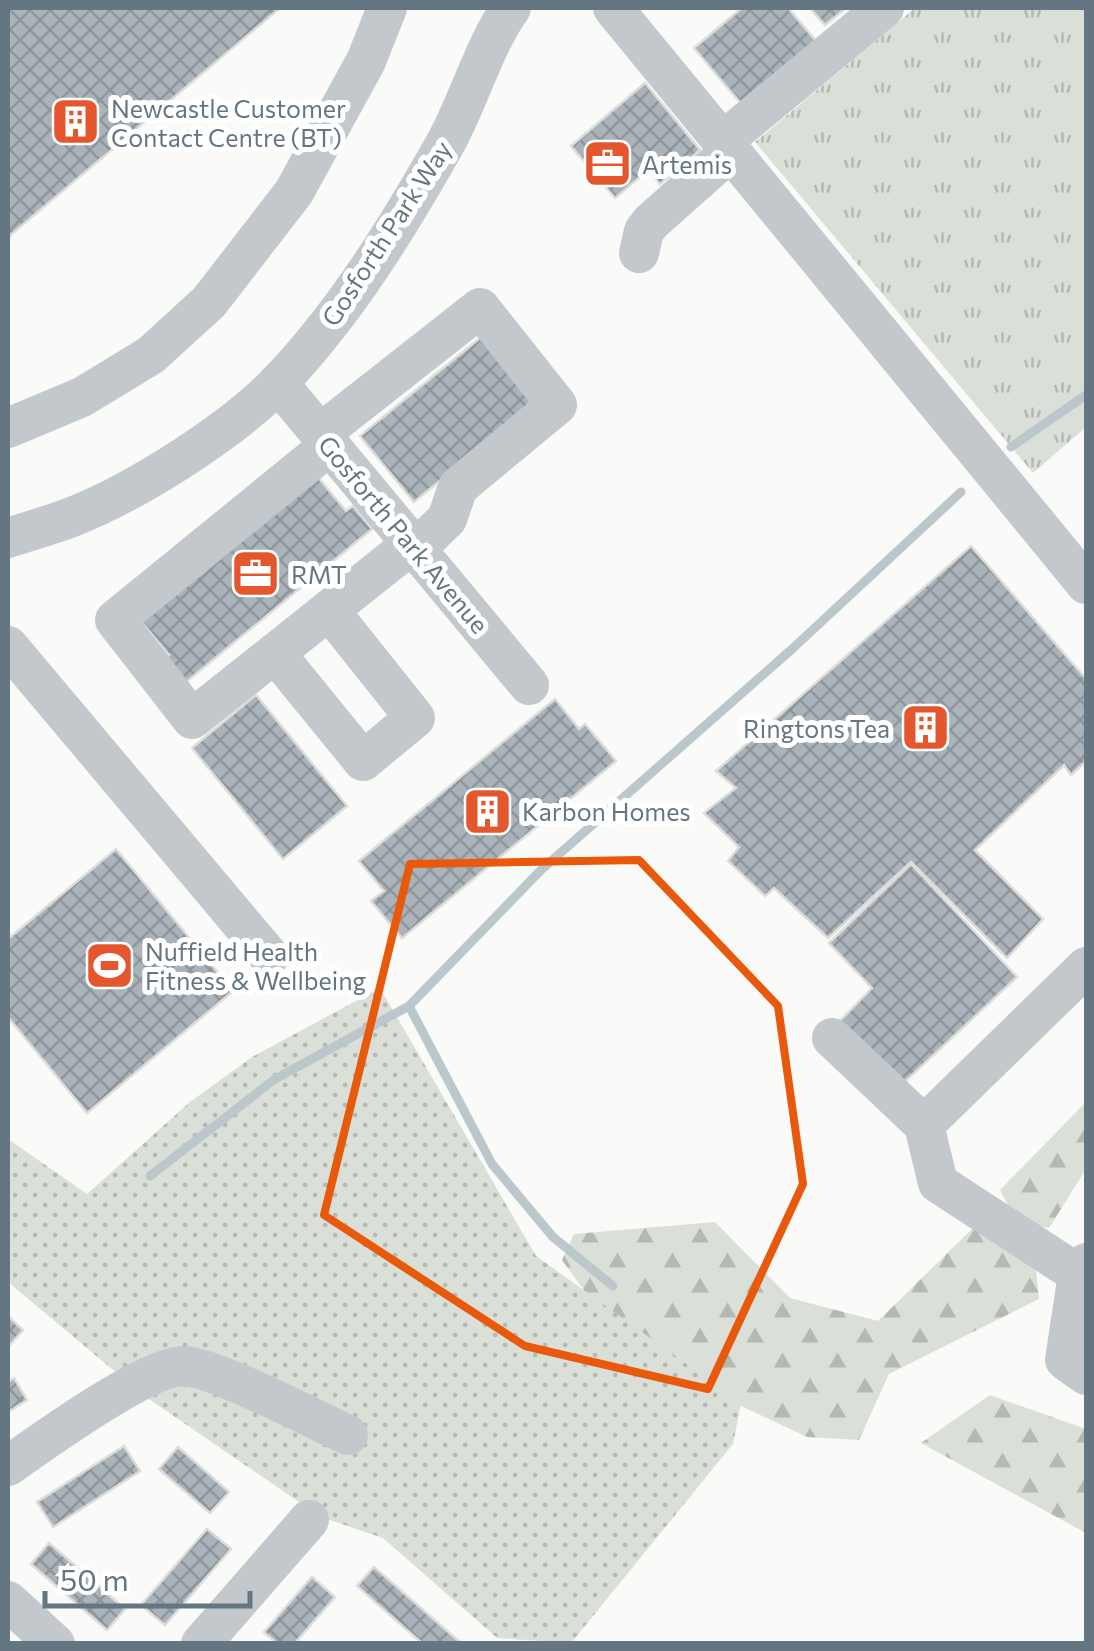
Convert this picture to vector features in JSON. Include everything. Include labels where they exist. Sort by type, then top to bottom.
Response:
[{"type":"street","points":[[8,428],[82,397],[151,355],[210,302],[294,192],[366,61],[387,8]]},
{"type":"street","name":"Gosforth Park Way","points":[[8,538],[76,516],[150,477],[218,432],[278,383],[340,310],[411,204],[462,114],[511,8]]},
{"type":"street","points":[[639,253],[644,231],[651,222],[727,146],[884,8]]},
{"type":"street","points":[[631,14],[727,146],[1086,584]]},
{"type":"street","points":[[480,308],[557,405],[458,487],[447,519],[414,546],[192,719],[115,620],[480,308]]},
{"type":"street","name":"Gosforth Park Avenue","points":[[278,383],[529,685]]},
{"type":"street","points":[[275,653],[363,761],[415,718],[328,610]]},
{"type":"street","points":[[8,646],[269,956]]},
{"type":"street","points":[[924,1125],[1086,967]]},
{"type":"street","points":[[832,1038],[924,1125],[938,1182],[1082,1269],[1065,1360],[1086,1375]]},
{"type":"street","points":[[8,1466],[71,1422],[143,1380],[182,1366],[217,1376],[348,1435]]},
{"type":"street","points":[[201,1644],[309,1520]]},
{"type":"street","points":[[8,1601],[56,1644]]},
{"type":"highlighted area","points":[[639,860],[778,1006],[803,1184],[708,1389],[525,1346],[324,1215],[410,864]]},
{"type":"green space","points":[[915,8],[1086,8],[1086,427],[1033,473],[755,142]]},
{"type":"green space","points":[[380,988],[536,1256],[741,1403],[733,1444],[571,1643],[497,1638],[383,1538],[321,1517],[143,1395],[8,1282],[8,1139],[87,1194],[190,1102],[252,1057]]},
{"type":"green space","points":[[1086,1102],[1086,1169],[1049,1228],[1017,1222],[1000,1190]]},
{"type":"green space","points":[[715,1222],[790,1298],[878,1321],[973,1228],[1036,1270],[1039,1299],[889,1374],[859,1440],[807,1437],[690,1382],[619,1338],[562,1260],[574,1234]]},
{"type":"green space","points":[[990,1395],[1086,1429],[1086,1533],[921,1443]]},
{"type":"building","name":"Newcastle Customer Contact Centre (BT)","points":[[8,8],[280,8],[8,237]]},
{"type":"building","points":[[742,8],[788,8],[816,41],[744,107],[694,48]]},
{"type":"building","points":[[810,8],[846,8],[825,25]]},
{"type":"building","points":[[645,83],[700,150],[660,184],[648,170],[615,198],[571,146]]},
{"type":"building","points":[[480,338],[541,397],[414,502],[360,436]]},
{"type":"building","name":"RMT","points":[[316,475],[346,511],[353,506],[372,529],[180,687],[160,663],[169,655],[140,620]]},
{"type":"building","name":"Ringtons Tea","points":[[971,546],[1086,679],[1086,761],[1071,775],[1064,765],[975,850],[1043,919],[1007,958],[911,862],[828,938],[774,888],[765,896],[728,861],[739,847],[704,813],[736,788],[716,771]]},
{"type":"building","points":[[256,695],[347,806],[283,859],[192,748]]},
{"type":"building","name":"Karbon Homes","points":[[555,699],[579,729],[585,724],[616,761],[402,938],[371,901],[384,891],[359,861]]},
{"type":"building","name":"Nuffield Health Fitness & Wellbeing","points":[[116,849],[233,991],[87,1113],[8,1017],[8,939]]},
{"type":"building","points":[[911,864],[1017,977],[897,1089],[834,1027],[872,988],[829,943]]},
{"type":"building","points":[[8,1316],[23,1330],[8,1347]]},
{"type":"building","points":[[14,1378],[27,1400],[8,1412],[8,1382]]},
{"type":"building","points":[[124,1446],[140,1471],[53,1527],[37,1502]]},
{"type":"building","points":[[178,1447],[229,1492],[210,1513],[159,1469]]},
{"type":"building","points":[[207,1529],[231,1549],[165,1625],[141,1605]]},
{"type":"building","points":[[49,1543],[125,1609],[107,1630],[31,1564]]},
{"type":"building","points":[[374,1567],[462,1644],[423,1644],[357,1586]]},
{"type":"building","points":[[312,1577],[335,1597],[294,1644],[278,1644],[264,1632]]},
{"type":"waterway","points":[[1011,447],[1086,395]]},
{"type":"waterway","points":[[150,1176],[275,1079],[409,1006],[541,870],[791,650],[961,492]]},
{"type":"waterway","points":[[409,1006],[492,1164],[553,1237],[613,1286]]},
{"type":"place","name":"Newcastle Customer Contact Centre (BT)","points":[[76,122]]},
{"type":"place","name":"Artemis","points":[[607,164]]},
{"type":"place","name":"RMT","points":[[256,574]]},
{"type":"place","name":"Ringtons Tea","points":[[925,728]]},
{"type":"place","name":"Karbon Homes","points":[[487,811]]},
{"type":"place","name":"Nuffield Health Fitness & Wellbeing","points":[[110,965]]}]
